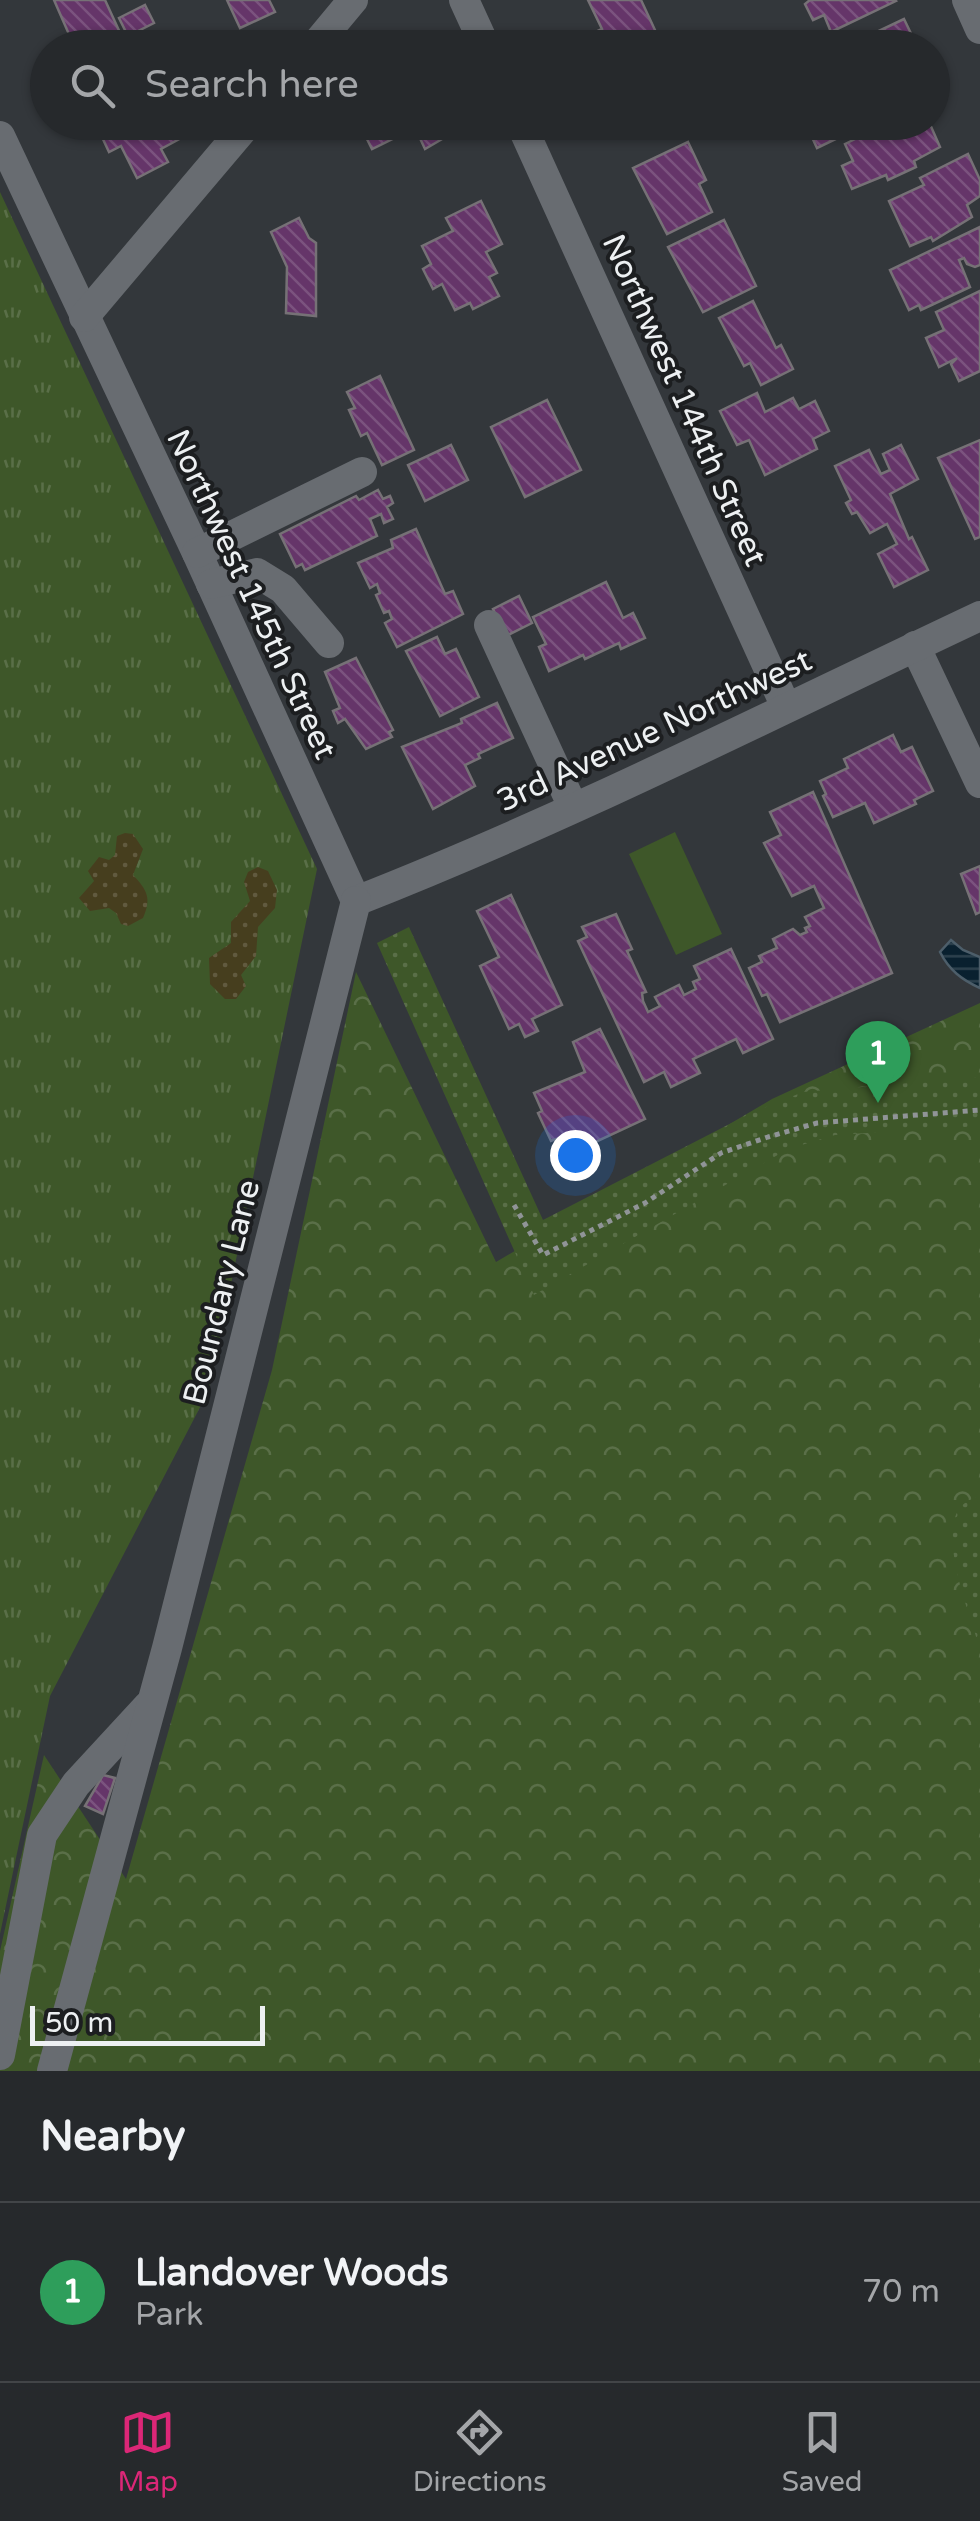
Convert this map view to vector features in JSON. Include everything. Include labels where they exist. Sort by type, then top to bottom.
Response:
[{"type":"street","points":[[328,30],[353,0]]},
{"type":"street","points":[[464,0],[478,30]]},
{"type":"street","points":[[967,0],[980,30]]},
{"type":"street","name":"Northwest 145th Street","points":[[0,136],[356,901]]},
{"type":"street","points":[[84,317],[234,140]]},
{"type":"street","name":"Northwest 144th Street","points":[[528,140],[786,707]]},
{"type":"street","points":[[197,553],[362,472]]},
{"type":"street","points":[[210,584],[257,572],[283,589],[329,643]]},
{"type":"street","name":"3rd Avenue Northwest","points":[[356,901],[573,807],[980,616]]},
{"type":"street","points":[[490,625],[573,807]]},
{"type":"street","points":[[916,646],[980,783]]},
{"type":"street","name":"Boundary Lane","points":[[52,2071],[153,1700],[356,901]]},
{"type":"street","name":"Boundary Lane","points":[[0,2055],[42,1835],[76,1784],[153,1700]]},
{"type":"path","points":[[514,1205],[543,1256],[644,1203],[721,1153],[817,1123],[980,1110]]},
{"type":"green space","points":[[0,192],[317,869],[209,1390],[50,1696],[0,1934]]},
{"type":"green space","points":[[675,832],[722,934],[676,955],[629,854]]},
{"type":"green space","points":[[409,927],[543,1220],[749,1114],[803,1092],[980,1077],[980,1126],[835,1135],[788,1149],[534,1295],[377,943]]},
{"type":"green space","points":[[356,972],[496,1262],[772,1099],[980,1003],[980,2071],[0,2071],[0,1951],[44,1755],[126,1879],[272,1370]]},
{"type":"green space","points":[[980,1496],[980,1649],[957,1573],[953,1531],[956,1515],[965,1503]]},
{"type":"sand","points":[[133,834],[143,849],[133,875],[145,890],[147,900],[143,918],[128,926],[121,924],[109,908],[90,911],[79,898],[94,881],[88,871],[99,857],[109,860],[115,855],[117,836]]},
{"type":"sand","points":[[258,867],[268,871],[277,890],[275,908],[258,927],[256,956],[241,975],[246,986],[236,999],[225,999],[210,984],[209,958],[231,943],[231,922],[250,901],[244,882],[248,872]]},
{"type":"water","points":[[951,940],[980,957],[980,988],[957,974],[940,952]]},
{"type":"building","points":[[54,0],[105,0],[119,30],[67,30]]},
{"type":"building","points":[[227,0],[269,0],[275,12],[240,28]]},
{"type":"building","points":[[588,0],[641,0],[655,30],[600,30]]},
{"type":"building","points":[[810,0],[896,1],[835,30],[830,30],[824,15],[813,20],[805,4]]},
{"type":"building","points":[[145,5],[154,23],[140,30],[125,30],[119,18]]},
{"type":"building","points":[[904,19],[909,30],[881,30]]},
{"type":"building","points":[[103,140],[178,140],[161,149],[168,162],[137,178],[121,146],[109,152]]},
{"type":"building","points":[[368,140],[390,140],[372,149]]},
{"type":"building","points":[[421,140],[440,140],[425,149]]},
{"type":"building","points":[[813,140],[834,140],[817,148]]},
{"type":"building","points":[[853,140],[937,140],[940,147],[914,161],[916,167],[888,180],[886,175],[852,189],[842,166],[853,161],[845,144]]},
{"type":"building","points":[[688,142],[706,180],[699,184],[712,212],[667,234],[633,168]]},
{"type":"building","points":[[968,154],[980,180],[980,196],[967,205],[972,217],[933,241],[931,237],[910,246],[889,201],[924,185],[920,178]]},
{"type":"building","points":[[481,201],[502,244],[486,252],[497,273],[489,277],[499,296],[473,309],[470,303],[455,310],[442,284],[433,289],[423,269],[431,264],[422,246],[453,231],[446,218]]},
{"type":"building","points":[[299,218],[316,243],[316,316],[286,313],[287,267],[271,232]]},
{"type":"building","points":[[724,220],[756,286],[703,312],[668,247]]},
{"type":"building","points":[[980,227],[980,265],[967,264],[964,258],[959,260],[970,287],[921,310],[919,305],[909,310],[890,270]]},
{"type":"building","points":[[980,291],[980,371],[959,381],[951,364],[957,358],[939,367],[926,338],[944,330],[936,312]]},
{"type":"building","points":[[753,301],[776,348],[781,345],[793,369],[761,385],[750,363],[744,366],[719,318]]},
{"type":"building","points":[[380,376],[414,450],[382,465],[367,433],[361,436],[349,410],[355,408],[347,392]]},
{"type":"building","points":[[757,393],[765,412],[793,398],[799,409],[815,401],[829,431],[813,439],[817,449],[765,475],[749,440],[737,445],[720,411]]},
{"type":"building","points":[[547,400],[581,470],[525,497],[491,427]]},
{"type":"building","points":[[980,440],[980,537],[975,539],[938,458]]},
{"type":"building","points":[[451,445],[468,480],[425,501],[408,465]]},
{"type":"building","points":[[901,445],[918,479],[890,494],[909,539],[912,537],[928,570],[894,587],[878,554],[897,544],[887,524],[870,533],[857,512],[852,514],[846,503],[851,500],[835,466],[869,450],[881,474],[890,470],[883,454]]},
{"type":"building","points":[[378,490],[383,499],[390,496],[393,503],[387,507],[393,519],[384,523],[381,514],[370,519],[377,536],[305,570],[302,564],[296,567],[280,534],[356,496],[359,500]]},
{"type":"building","points":[[416,529],[445,594],[453,591],[463,614],[397,647],[385,623],[392,619],[389,611],[384,613],[376,595],[380,593],[377,584],[370,588],[358,563],[393,548],[391,540]]},
{"type":"building","points":[[606,582],[623,618],[633,613],[645,638],[621,649],[619,643],[585,659],[583,655],[549,671],[539,647],[546,644],[533,617]]},
{"type":"building","points":[[519,596],[532,623],[506,636],[493,609]]},
{"type":"building","points":[[437,637],[445,654],[456,649],[479,697],[440,716],[406,651]]},
{"type":"building","points":[[356,658],[393,730],[389,732],[392,737],[366,749],[345,719],[338,723],[333,711],[340,708],[325,672]]},
{"type":"building","points":[[497,703],[513,738],[478,754],[480,758],[465,765],[475,786],[433,809],[402,747],[462,723],[461,719]]},
{"type":"building","points":[[893,735],[901,752],[912,747],[933,791],[914,800],[916,804],[874,823],[865,803],[833,817],[820,781],[848,768],[844,759]]},
{"type":"building","points":[[813,792],[892,973],[780,1022],[749,968],[762,962],[759,956],[777,948],[773,939],[793,929],[800,935],[807,932],[805,928],[810,926],[805,917],[824,908],[814,886],[792,896],[764,843],[781,835],[770,812]]},
{"type":"building","points":[[980,866],[980,912],[976,914],[961,874]]},
{"type":"building","points":[[511,895],[562,1005],[532,1019],[538,1031],[525,1037],[519,1024],[509,1029],[480,966],[499,957],[477,911]]},
{"type":"building","points":[[616,914],[632,949],[627,951],[646,992],[642,993],[648,1012],[660,1006],[655,997],[679,985],[684,995],[696,989],[693,982],[700,979],[694,966],[731,949],[773,1039],[743,1053],[736,1039],[693,1059],[700,1073],[671,1087],[664,1072],[644,1082],[578,941],[587,937],[582,927]]},
{"type":"building","points":[[600,1029],[645,1119],[565,1160],[538,1113],[542,1111],[534,1093],[585,1072],[573,1042]]},
{"type":"building","points":[[103,1775],[115,1778],[103,1814],[85,1806]]},
{"type":"place","name":"Llandover Woods","points":[[878,1103]]}]
